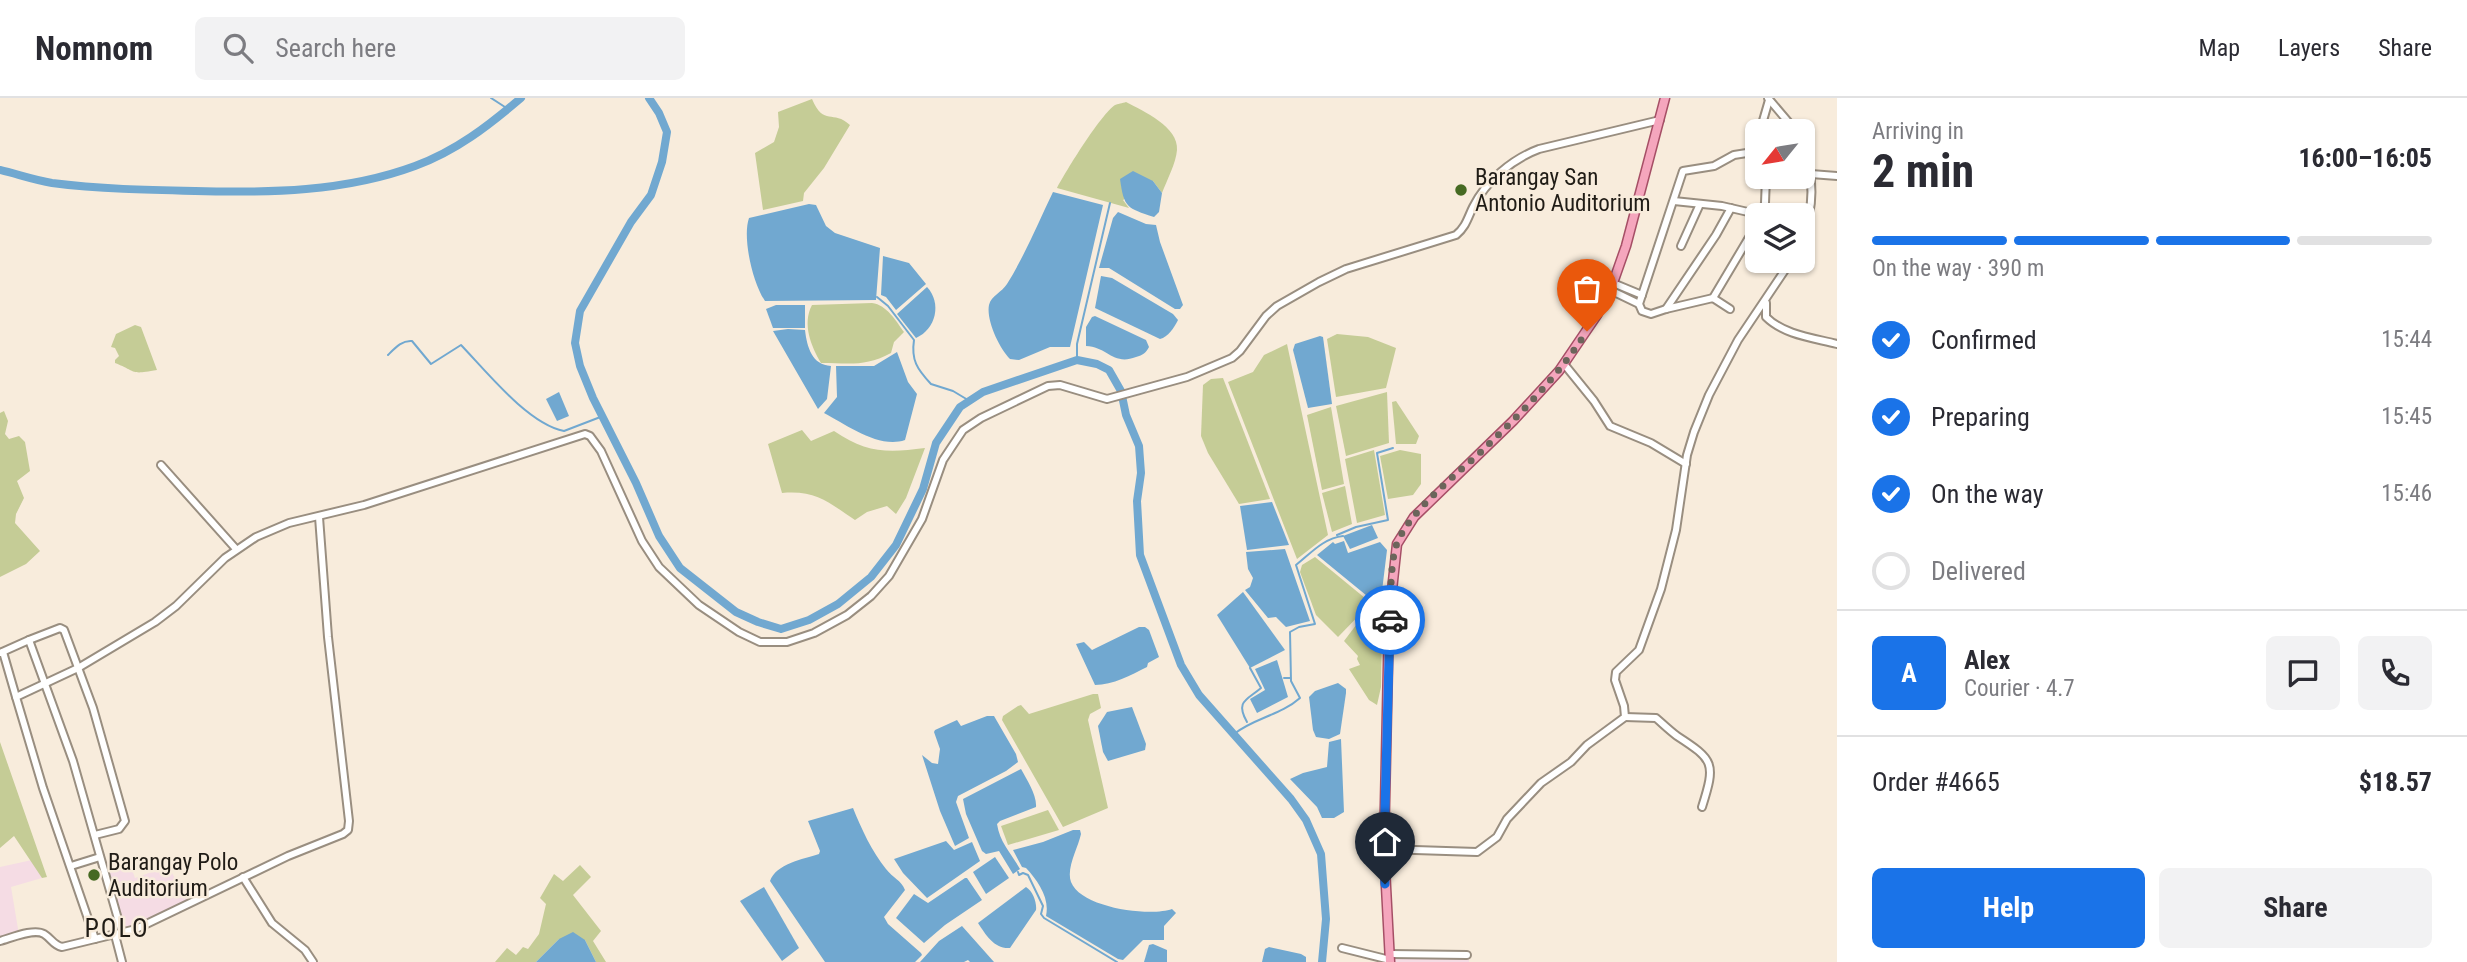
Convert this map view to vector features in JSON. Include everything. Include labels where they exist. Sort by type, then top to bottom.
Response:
[{"type":"main road","points":[[1390,959],[1384,849],[1390,618],[1397,544],[1414,517],[1514,419],[1564,364],[1597,315],[1626,246],[1665,98]]},
{"type":"street","points":[[1763,119],[1769,99]]},
{"type":"street","points":[[1769,99],[1786,119]]},
{"type":"street","points":[[16,697],[78,668],[155,622],[176,606],[236,549],[272,530],[466,474],[585,434],[590,436],[600,451],[642,541],[659,567],[699,605],[739,632],[760,642],[787,642],[814,633],[847,615],[871,596],[888,576],[900,560],[922,519],[943,460],[953,442],[971,424],[1054,385],[1107,399],[1187,377],[1232,358],[1271,311],[1332,276],[1456,235],[1465,227],[1485,189],[1522,156],[1539,149],[1660,120]]},
{"type":"street","points":[[1639,304],[1685,170],[1714,166],[1734,155],[1745,154]]},
{"type":"street","points":[[1815,174],[1837,176]]},
{"type":"street","points":[[1674,201],[1745,211]]},
{"type":"street","points":[[1681,246],[1700,204]]},
{"type":"street","points":[[1666,309],[1731,208]]},
{"type":"street","points":[[1713,298],[1745,244]]},
{"type":"street","points":[[1625,717],[1626,712],[1615,676],[1618,668],[1639,650],[1661,589],[1676,530],[1691,440],[1709,395],[1738,340],[1784,273]]},
{"type":"street","points":[[1611,286],[1642,295]]},
{"type":"street","points":[[1611,286],[1639,304],[1642,311],[1651,314],[1713,298],[1730,309]]},
{"type":"street","points":[[1766,317],[1768,298]]},
{"type":"street","points":[[1754,315],[1766,317],[1800,335],[1837,344]]},
{"type":"street","points":[[1564,364],[1611,426],[1651,443],[1686,464]]},
{"type":"street","points":[[161,465],[236,549]]},
{"type":"street","points":[[0,941],[35,933],[46,935],[62,947],[119,934],[160,918],[288,856],[342,834],[349,827],[328,637],[319,517]]},
{"type":"street","points":[[94,939],[1,652],[62,629],[93,708],[125,821],[119,829],[95,835]]},
{"type":"street","points":[[29,640],[73,761],[95,835],[119,934],[122,962]]},
{"type":"street","points":[[1384,849],[1482,850],[1497,837],[1507,819],[1541,783],[1571,762],[1587,744],[1625,717],[1656,718],[1698,748],[1707,758],[1710,780],[1702,807]]},
{"type":"street","points":[[71,866],[100,857]]},
{"type":"street","points":[[243,877],[272,923],[305,950],[313,962]]},
{"type":"street","points":[[1342,947],[1390,959],[1466,955]]},
{"type":"shaded area","points":[[127,856],[135,878],[168,866],[188,901],[125,930],[106,862]]},
{"type":"shaded area","points":[[32,860],[42,878],[11,887],[19,935],[0,939],[0,867]]},
{"type":"shaded area","points":[[1469,957],[1469,962],[1393,962],[1393,958]]},
{"type":"green space","points":[[812,99],[821,113],[844,120],[850,125],[824,168],[804,193],[803,201],[763,210],[755,153],[774,142],[779,127],[778,112]]},
{"type":"green space","points":[[1126,102],[1159,121],[1176,142],[1175,160],[1162,193],[1153,181],[1123,200],[1129,208],[1057,188],[1101,119],[1115,105]]},
{"type":"green space","points":[[872,303],[887,310],[904,332],[894,342],[891,353],[865,362],[821,363],[811,342],[808,327],[812,305]]},
{"type":"green space","points":[[135,325],[141,327],[157,370],[137,372],[115,363],[119,356],[115,348],[111,347],[116,334]]},
{"type":"green space","points":[[1337,334],[1368,337],[1396,348],[1386,388],[1336,397],[1327,339]]},
{"type":"green space","points":[[1287,344],[1328,535],[1297,559],[1228,382],[1253,372],[1264,355]]},
{"type":"green space","points":[[1223,378],[1270,499],[1239,504],[1208,453],[1201,436],[1203,385],[1211,379]]},
{"type":"green space","points":[[1387,392],[1389,443],[1346,456],[1336,406]]},
{"type":"green space","points":[[1396,401],[1419,436],[1416,444],[1396,444],[1392,402]]},
{"type":"green space","points":[[1331,407],[1344,484],[1322,490],[1307,415]]},
{"type":"green space","points":[[4,411],[8,421],[5,434],[9,439],[19,436],[25,442],[30,471],[17,481],[24,498],[16,514],[15,523],[40,551],[26,564],[0,577],[0,413]]},
{"type":"green space","points":[[802,430],[811,441],[834,431],[856,444],[877,450],[925,448],[906,498],[896,514],[887,506],[867,512],[855,520],[813,495],[782,493],[768,444]]},
{"type":"green space","points":[[1374,450],[1385,515],[1357,523],[1345,459]]},
{"type":"green space","points":[[1400,450],[1421,454],[1421,484],[1413,495],[1388,499],[1380,456]]},
{"type":"green space","points":[[1345,486],[1352,524],[1332,532],[1322,493]]},
{"type":"green space","points":[[1315,557],[1371,603],[1338,637],[1316,615],[1300,572],[1302,565]]},
{"type":"green space","points":[[1366,612],[1382,632],[1381,687],[1377,705],[1369,700],[1349,669],[1360,665],[1358,656],[1344,641]]},
{"type":"green space","points":[[1098,694],[1101,708],[1090,714],[1088,720],[1108,808],[1063,827],[1002,720],[1003,716],[1021,705],[1029,714]]},
{"type":"green space","points":[[0,742],[47,877],[42,878],[14,836],[0,848]]},
{"type":"green space","points":[[1048,810],[1059,830],[1008,845],[1001,826]]},
{"type":"green space","points":[[580,865],[591,877],[573,895],[601,931],[593,941],[606,962],[596,962],[585,940],[559,939],[536,962],[495,962],[507,948],[516,955],[523,947],[528,949],[539,934],[546,904],[540,898],[554,874],[563,881]]},
{"type":"water","points":[[1133,171],[1153,181],[1162,193],[1159,212],[1154,217],[1132,209],[1125,201],[1120,179]]},
{"type":"water","points":[[1053,192],[1103,205],[1070,347],[1050,347],[1019,360],[1010,359],[994,333],[989,318],[989,305],[1014,273]]},
{"type":"water","points":[[809,204],[816,205],[826,226],[835,233],[880,248],[876,300],[765,301],[756,284],[750,261],[747,237],[749,218]]},
{"type":"water","points":[[1118,212],[1146,224],[1156,225],[1183,305],[1180,309],[1175,309],[1109,268],[1099,268],[1113,218]]},
{"type":"water","points":[[883,256],[909,263],[926,284],[896,310],[886,297],[881,295]]},
{"type":"water","points":[[1101,276],[1112,278],[1173,314],[1178,320],[1173,329],[1160,339],[1095,308]]},
{"type":"water","points":[[927,287],[934,300],[935,315],[928,328],[916,338],[897,314]]},
{"type":"water","points":[[776,305],[805,305],[805,328],[773,328],[766,309]]},
{"type":"water","points":[[1095,316],[1146,340],[1148,349],[1141,355],[1122,359],[1086,346],[1086,327]]},
{"type":"water","points":[[805,330],[809,349],[815,359],[831,366],[827,399],[818,409],[773,331]]},
{"type":"water","points":[[1323,337],[1332,404],[1308,408],[1293,350],[1295,344]]},
{"type":"water","points":[[897,352],[908,382],[917,394],[905,440],[895,442],[874,439],[824,413],[837,397],[836,366],[874,366]]},
{"type":"water","points":[[559,392],[569,416],[557,421],[546,399]]},
{"type":"water","points":[[1272,502],[1289,545],[1247,550],[1240,506]]},
{"type":"water","points":[[1372,525],[1378,538],[1350,549],[1343,536]]},
{"type":"water","points":[[1344,541],[1348,553],[1380,542],[1387,550],[1382,591],[1372,600],[1317,555],[1333,542],[1335,544]]},
{"type":"water","points":[[1285,549],[1310,621],[1286,627],[1276,617],[1268,618],[1245,590],[1250,587],[1253,578],[1248,569],[1246,552]]},
{"type":"water","points":[[1243,592],[1285,650],[1250,668],[1217,615]]},
{"type":"water","points":[[1139,627],[1149,630],[1159,657],[1148,663],[1147,667],[1128,676],[1095,685],[1076,644],[1084,642],[1092,650]]},
{"type":"water","points":[[1277,660],[1288,697],[1257,713],[1250,699],[1265,690],[1255,669]]},
{"type":"water","points":[[1338,683],[1346,689],[1340,734],[1329,739],[1316,737],[1309,697],[1315,691]]},
{"type":"water","points":[[1132,707],[1146,744],[1145,750],[1108,761],[1103,752],[1098,726],[1107,712]]},
{"type":"water","points":[[994,716],[1018,762],[958,796],[956,802],[969,838],[955,846],[940,811],[922,755],[938,764],[940,749],[935,730],[957,720],[961,726]]},
{"type":"water","points":[[1341,739],[1344,812],[1334,818],[1322,818],[1317,807],[1290,779],[1327,767],[1329,742]]},
{"type":"water","points":[[1021,769],[1033,793],[1036,807],[997,824],[1003,842],[1020,869],[1013,874],[999,851],[986,854],[982,851],[966,814],[963,799]]},
{"type":"water","points":[[853,808],[876,855],[905,890],[884,917],[888,924],[921,953],[915,962],[825,962],[770,881],[784,866],[819,854],[808,821]]},
{"type":"water","points":[[1080,830],[1081,834],[1070,871],[1071,882],[1077,891],[1102,904],[1117,908],[1148,912],[1172,909],[1176,913],[1164,926],[1164,940],[1143,940],[1123,960],[1118,959],[1046,916],[1046,903],[1039,884],[1026,868],[1022,867],[1013,850]]},
{"type":"water","points":[[946,841],[954,850],[972,842],[980,861],[927,898],[903,873],[894,859]]},
{"type":"water","points":[[995,857],[1009,878],[986,894],[973,872]]},
{"type":"water","points":[[965,878],[982,900],[924,943],[896,918],[914,894],[928,903]]},
{"type":"water","points":[[764,887],[799,948],[782,961],[740,901]]},
{"type":"water","points":[[1026,887],[1034,897],[1036,910],[1010,948],[999,946],[978,923]]},
{"type":"water","points":[[962,926],[994,962],[920,962],[939,941]]},
{"type":"water","points":[[573,932],[585,940],[596,962],[536,962],[559,939]]},
{"type":"water","points":[[1149,945],[1167,950],[1167,962],[1144,962]]},
{"type":"water","points":[[1269,947],[1301,954],[1306,957],[1306,962],[1262,962],[1265,949]]},
{"type":"waterway","points":[[491,98],[508,109]]},
{"type":"waterway","points":[[0,170],[52,183],[123,189],[250,192],[334,186],[388,175],[430,160],[471,137],[521,98]]},
{"type":"waterway","points":[[649,98],[667,132],[662,162],[651,195],[631,222],[580,311],[575,343],[580,366],[593,398],[636,483],[659,536],[680,568],[736,612],[758,622],[781,629],[809,620],[838,604],[871,577],[896,545],[923,489],[936,443],[960,407],[983,392],[1077,360],[1097,364],[1109,370],[1121,391],[1126,415],[1139,446],[1141,473],[1137,501],[1140,555],[1181,665],[1199,695],[1291,799],[1306,820],[1321,854],[1326,919],[1322,962]]},
{"type":"waterway","points":[[1077,360],[1077,344],[1110,203]]},
{"type":"waterway","points":[[877,297],[888,306],[914,340],[914,359],[926,379],[931,384],[953,391],[968,400]]},
{"type":"waterway","points":[[388,355],[402,343],[412,341],[431,364],[461,345],[522,408],[550,426],[564,431],[603,416]]},
{"type":"waterway","points":[[1337,535],[1356,527],[1388,520],[1377,453],[1393,448]]},
{"type":"waterway","points":[[1234,734],[1300,698],[1291,681],[1290,632],[1315,624],[1296,565],[1324,543],[1343,536]]},
{"type":"waterway","points":[[1247,722],[1242,705],[1261,688],[1250,668]]},
{"type":"waterway","points":[[1284,678],[1290,678]]},
{"type":"waterway","points":[[1018,872],[1019,875],[1028,875],[1043,906],[1041,914],[1044,918],[1117,962]]},
{"type":"way so far","points":[[1390,620],[1395,549],[1406,527],[1442,488],[1539,394],[1587,331]]},
{"type":"place","name":"Barangay San Antonio Auditorium","points":[[1461,190]]},
{"type":"place","name":"Barangay Polo Auditorium","points":[[94,875]]},
{"type":"district","name":"POLO","points":[[117,928]]},
{"type":"route","points":[[1385,884],[1385,752],[1390,620]]}]
